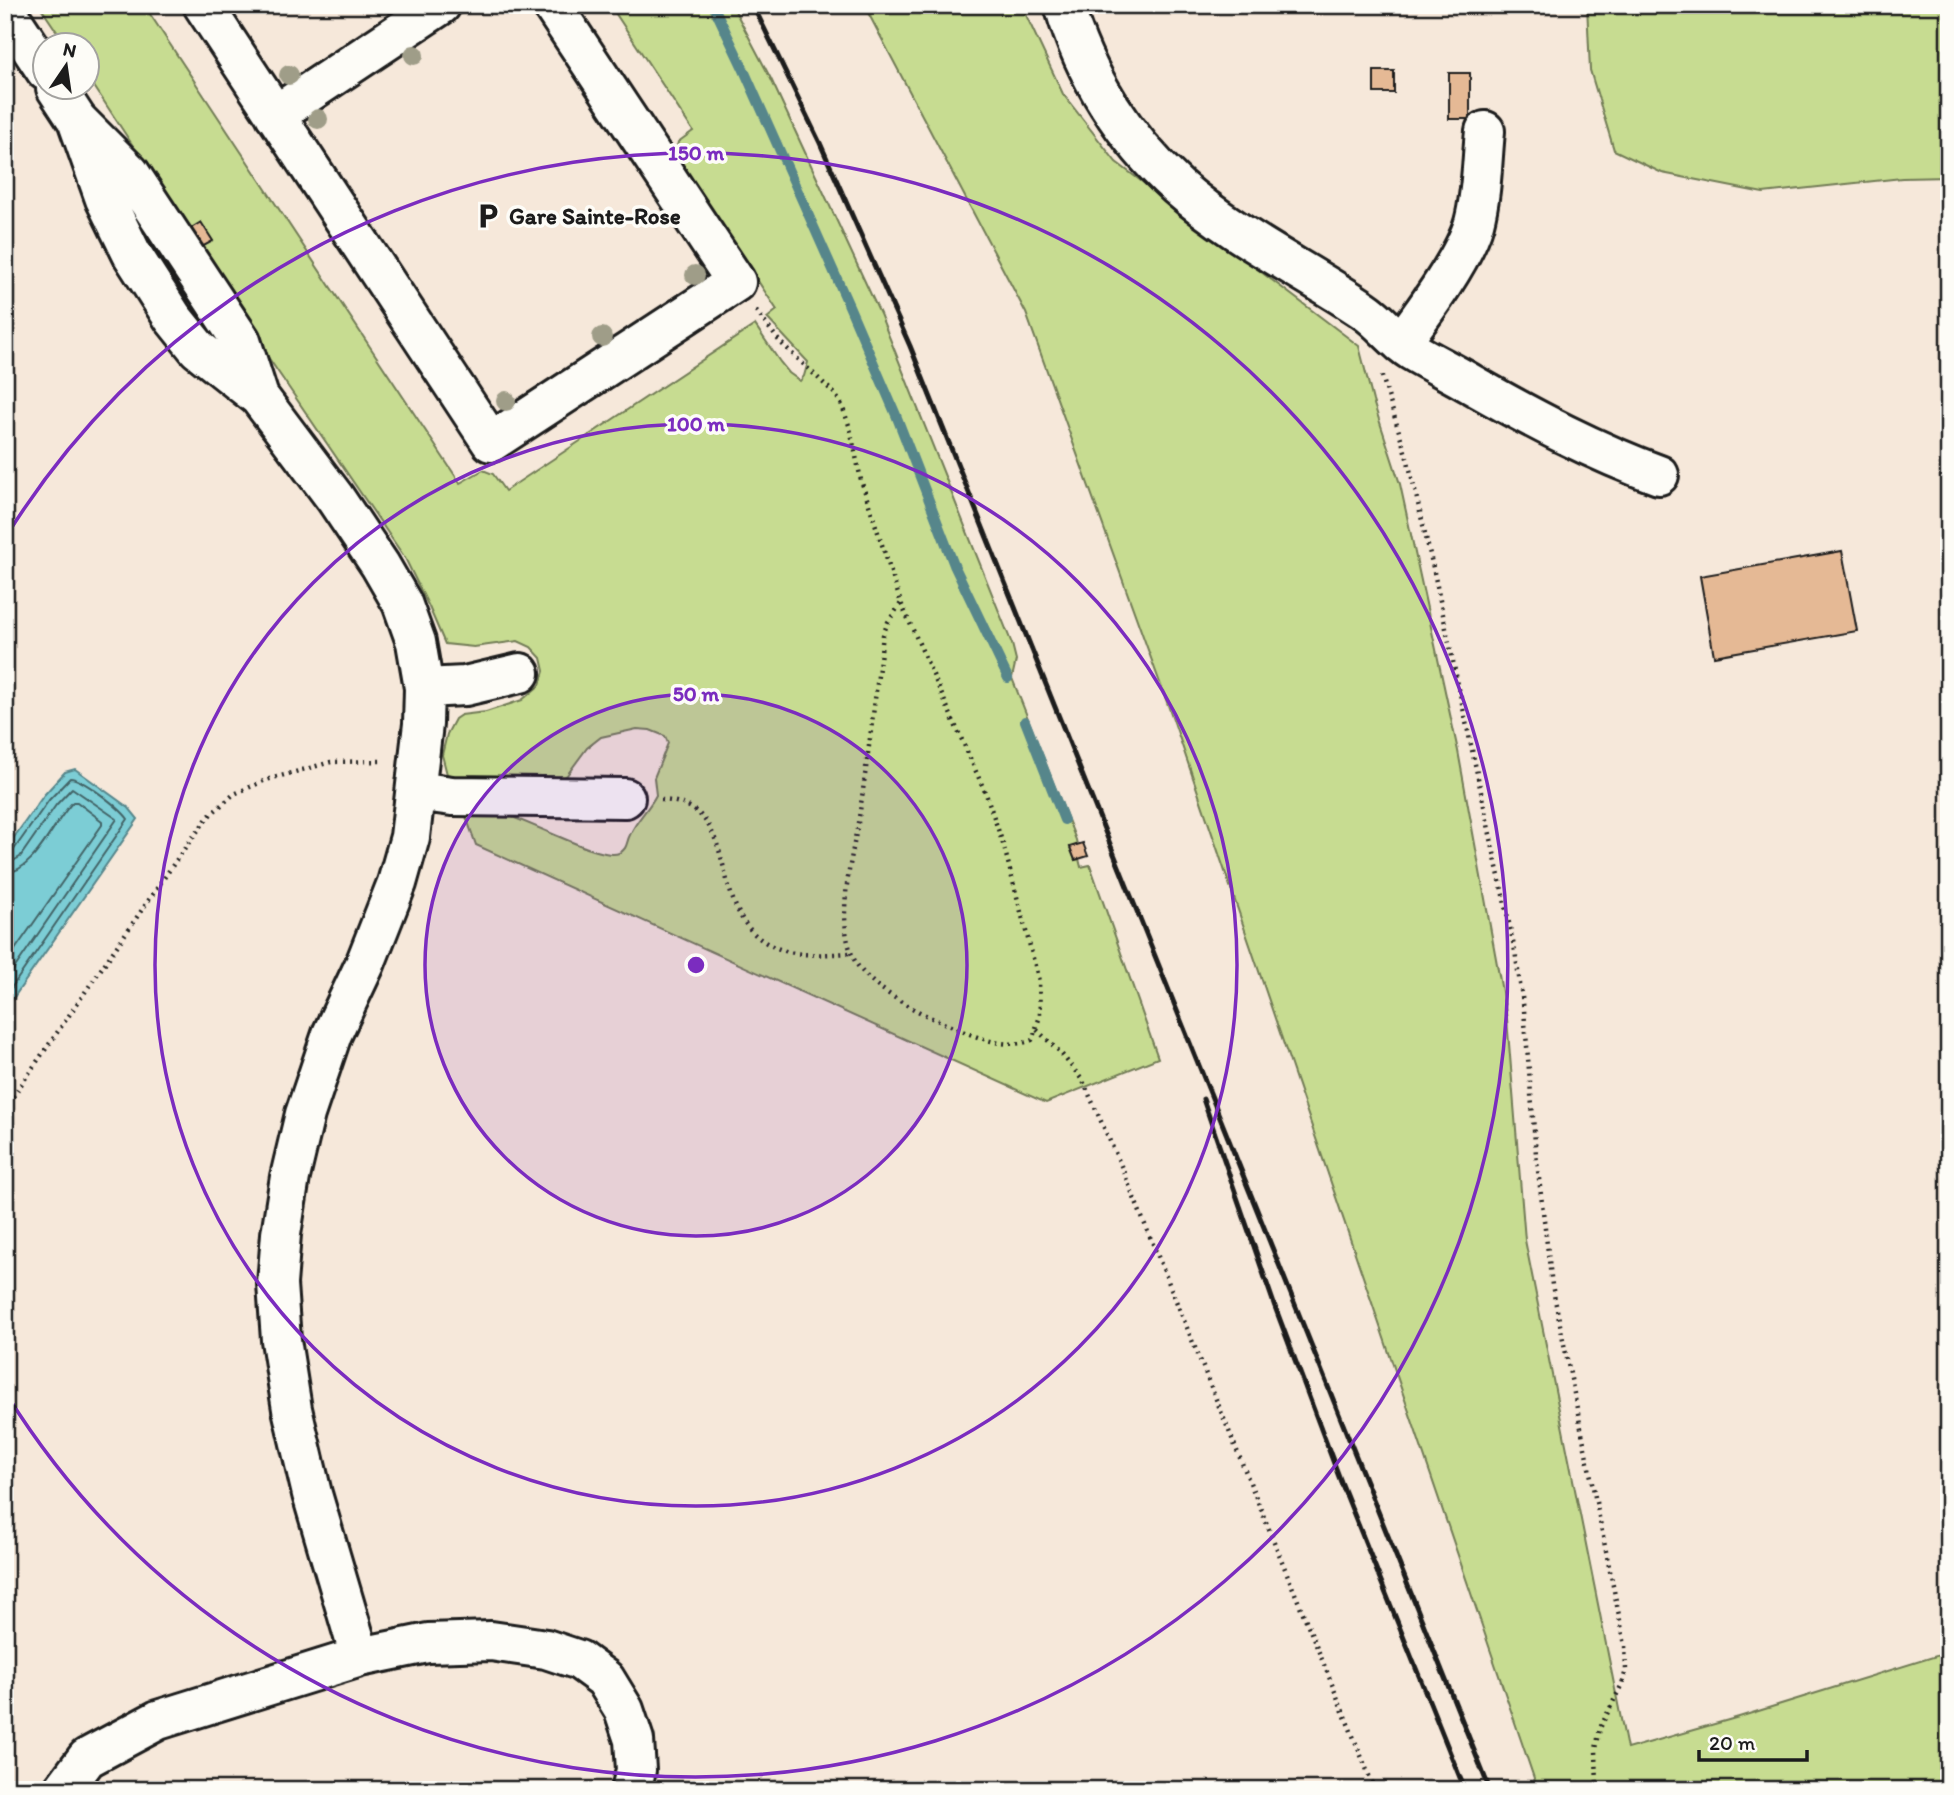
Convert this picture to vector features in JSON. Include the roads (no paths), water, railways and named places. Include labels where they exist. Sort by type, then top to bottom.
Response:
[{"type":"lane","points":[[203,5],[491,442],[736,282],[552,5]]},
{"type":"lane","points":[[275,115],[441,5]]},
{"type":"lane","points":[[1064,5],[1081,56],[1099,90],[1121,124],[1169,177],[1208,210],[1366,311],[1391,357],[1529,417],[1605,454],[1659,475]]},
{"type":"lane","points":[[5,9],[32,50]]},
{"type":"lane","points":[[65,102],[77,120],[130,173],[241,341],[259,397],[335,498],[380,565],[396,594],[416,642],[424,688],[418,775],[410,837],[397,883],[365,964],[332,1034],[304,1114],[290,1177],[277,1284],[281,1340],[292,1409],[312,1494],[359,1657]]},
{"type":"lane","points":[[1391,357],[1459,257],[1474,225],[1479,203],[1485,131]]},
{"type":"lane","points":[[424,688],[465,686],[520,673]]},
{"type":"lane","points":[[418,775],[452,796],[625,798]]},
{"type":"lane","points":[[63,1790],[86,1758],[158,1720],[359,1657],[428,1643],[491,1641],[547,1648],[579,1660],[605,1679],[624,1710],[634,1741],[636,1770],[631,1790]]},
{"type":"water","points":[[75,769],[129,808],[138,819],[5,1010],[5,850],[44,795],[65,772]]},
{"type":"waterway","points":[[713,5],[850,308],[896,415],[954,565],[1008,678]]},
{"type":"waterway","points":[[1025,721],[1064,820]]},
{"type":"railway","points":[[753,5],[820,143],[910,346],[1490,1790]]},
{"type":"railway","points":[[1203,1099],[1274,1304],[1341,1482],[1465,1790]]},
{"type":"place","name":"Gare Sainte-Rose","points":[[488,216]]}]
